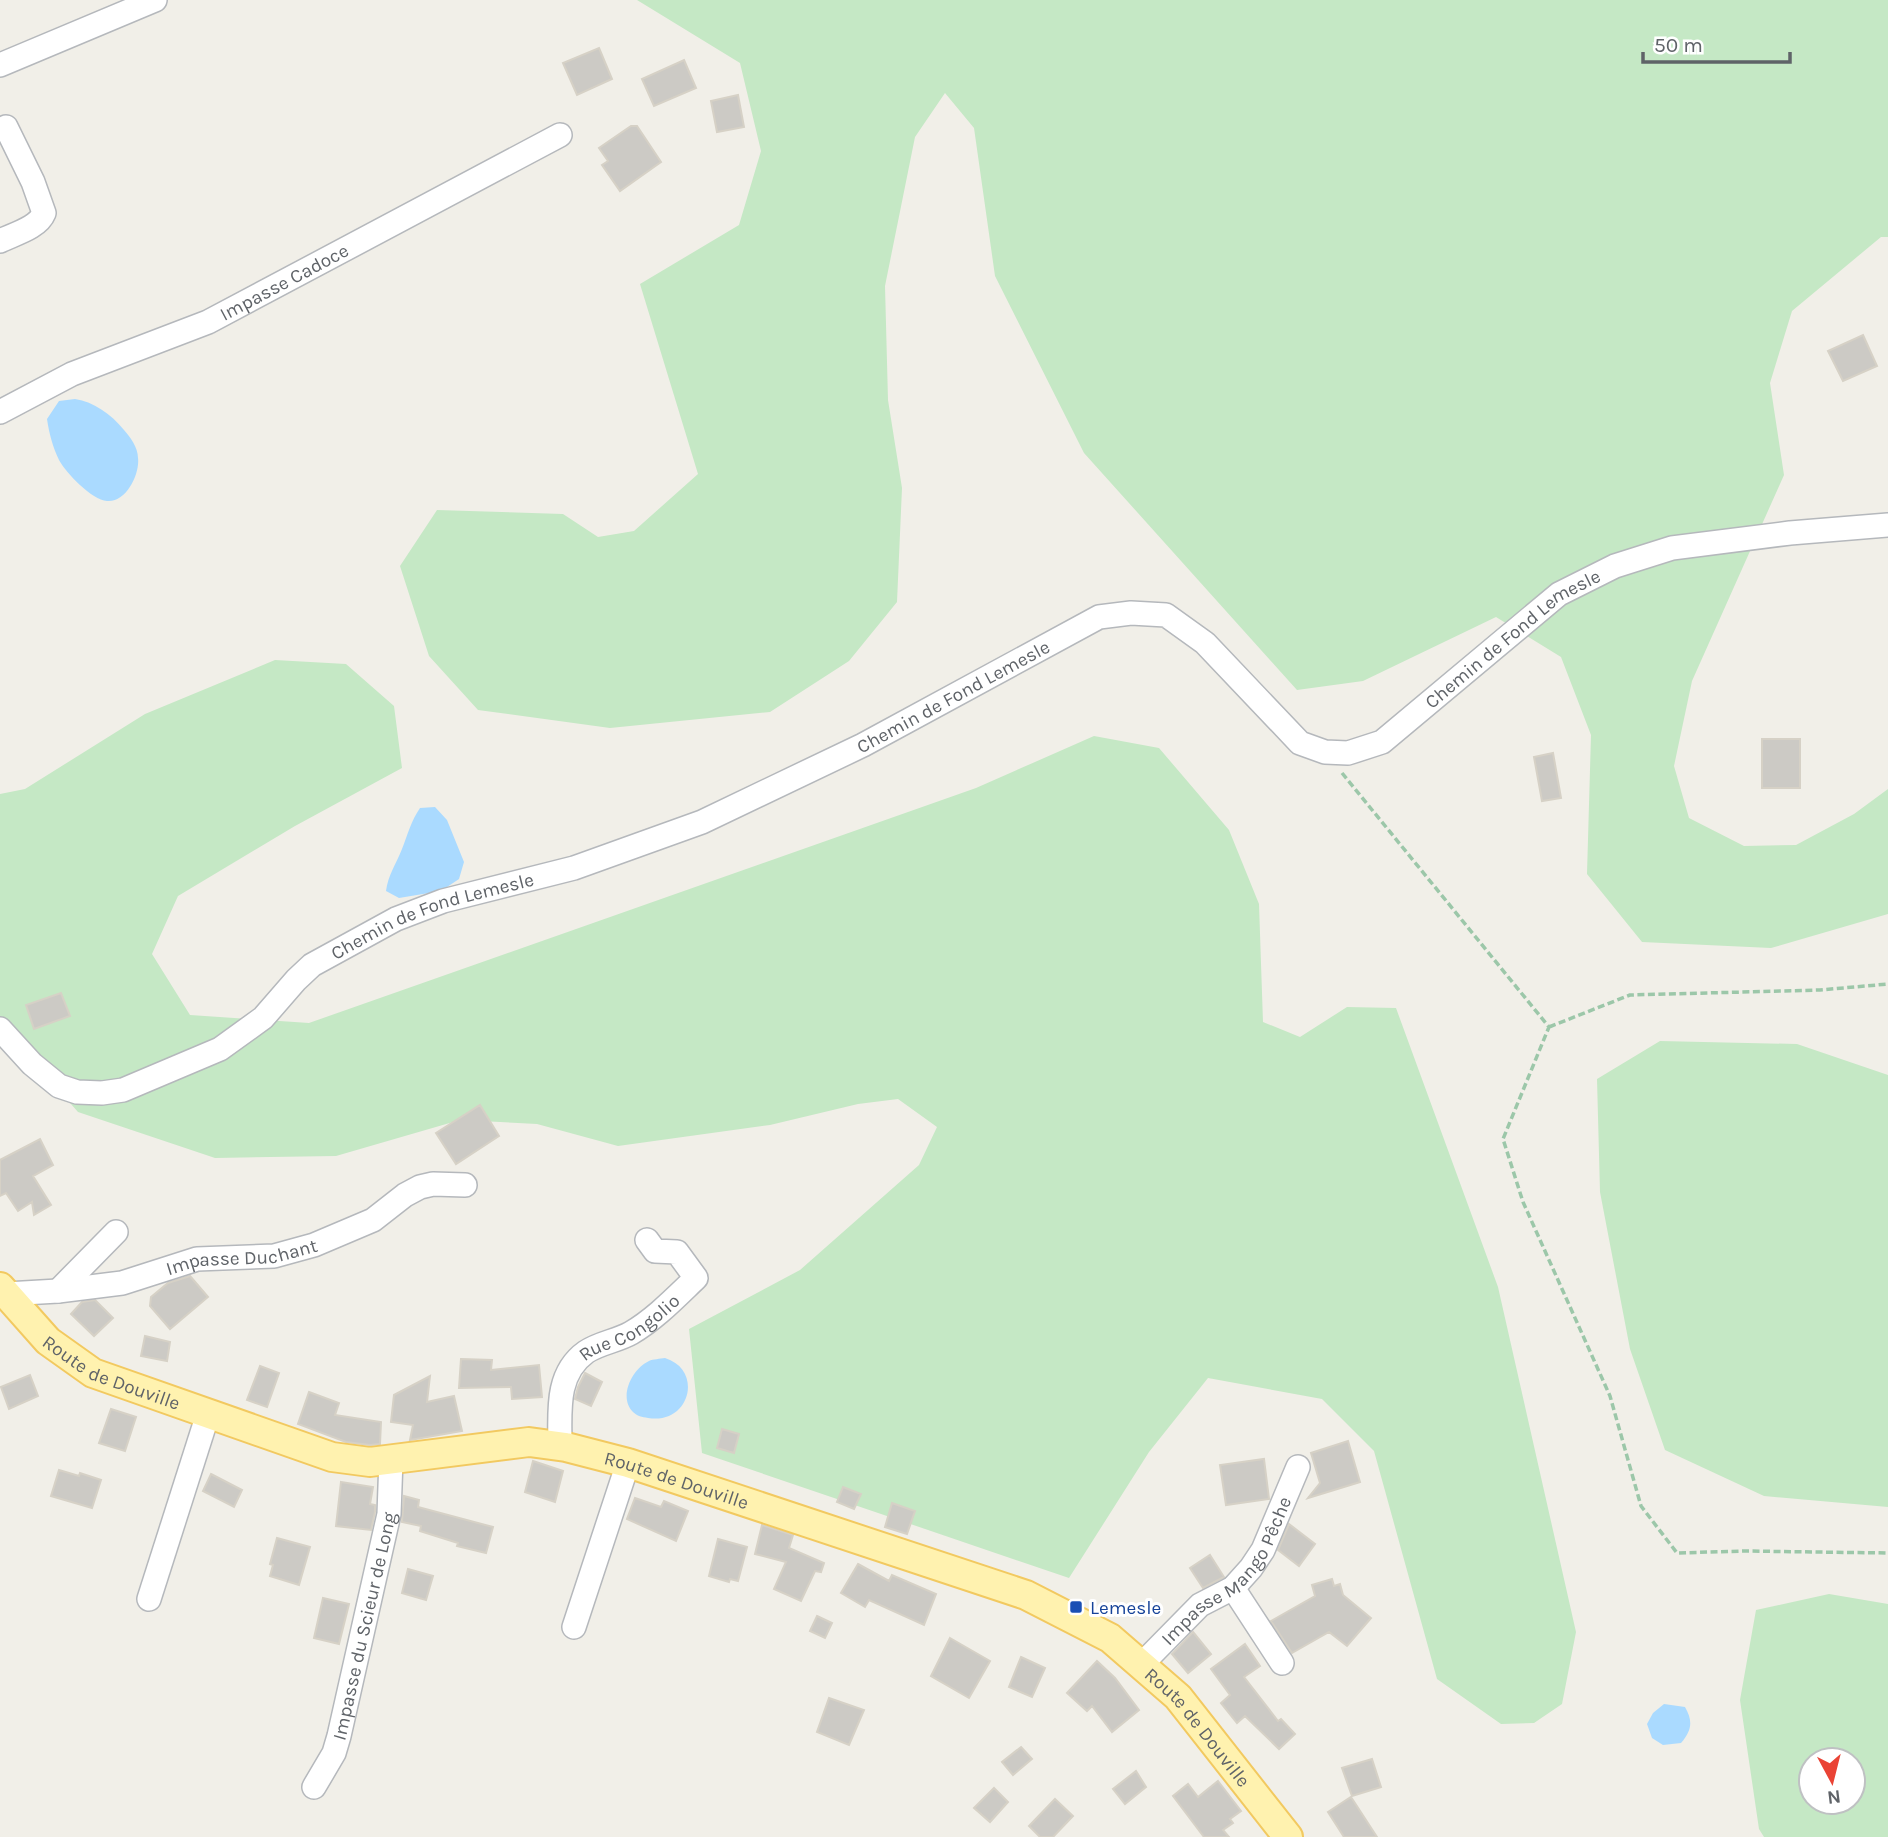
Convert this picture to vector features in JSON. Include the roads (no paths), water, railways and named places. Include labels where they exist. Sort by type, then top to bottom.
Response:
[{"type":"main road","name":"Route de Douville","points":[[3,1290],[48,1340],[93,1373],[332,1457],[370,1462],[529,1442],[560,1446],[628,1463],[1026,1595],[1110,1638],[1178,1697],[1288,1837]]},
{"type":"street","points":[[0,65],[122,8],[155,0]]},
{"type":"street","points":[[0,240],[30,227],[39,221],[44,213],[33,182],[6,127]]},
{"type":"street","name":"Impasse Cadoce","points":[[0,412],[72,374],[208,322],[560,135]]},
{"type":"street","name":"Chemin de Fond Lemesle","points":[[0,1029],[32,1064],[60,1086],[77,1092],[123,1090],[220,1049],[263,1018],[312,965],[396,919],[443,901],[574,868],[702,822],[863,745],[1099,617],[1131,612],[1166,615],[1205,643],[1300,743],[1325,752],[1348,753],[1382,742],[1559,594],[1615,566],[1672,548],[1790,533],[1888,525]]},
{"type":"street","name":"Impasse Duchant","points":[[3,1290],[58,1291],[122,1283],[197,1259],[274,1256],[314,1245],[373,1220],[420,1187],[433,1184],[465,1185]]},
{"type":"street","points":[[58,1291],[116,1233]]},
{"type":"street","name":"Rue Congolio","points":[[560,1446],[560,1393],[572,1368],[586,1352],[631,1333],[666,1307],[696,1278],[677,1252],[655,1251],[648,1240]]},
{"type":"street","points":[[149,1599],[208,1414]]},
{"type":"street","name":"Impasse du Scieur de Long","points":[[314,1787],[334,1754],[339,1736],[389,1514],[391,1460]]},
{"type":"street","points":[[574,1627],[628,1463]]},
{"type":"street","name":"Impasse Mango Pêche","points":[[1141,1665],[1200,1605],[1233,1588],[1251,1568],[1263,1550],[1298,1467]]},
{"type":"street","points":[[1233,1588],[1282,1663]]},
{"type":"water","points":[[75,399],[89,403],[108,414],[119,424],[137,450],[138,465],[134,479],[126,492],[114,500],[101,499],[87,491],[67,472],[55,450],[47,419],[59,401]]},
{"type":"water","points":[[435,807],[447,820],[464,862],[459,879],[441,891],[399,898],[386,891],[390,875],[420,808]]},
{"type":"water","points":[[665,1358],[677,1364],[685,1373],[687,1395],[674,1413],[662,1418],[638,1415],[629,1406],[629,1384],[643,1365],[651,1360]]},
{"type":"water","points":[[1664,1704],[1685,1707],[1688,1712],[1690,1725],[1681,1743],[1663,1745],[1652,1738],[1647,1724],[1653,1713]]},
{"type":"place","name":"Lemesle","points":[[1076,1607]]}]
